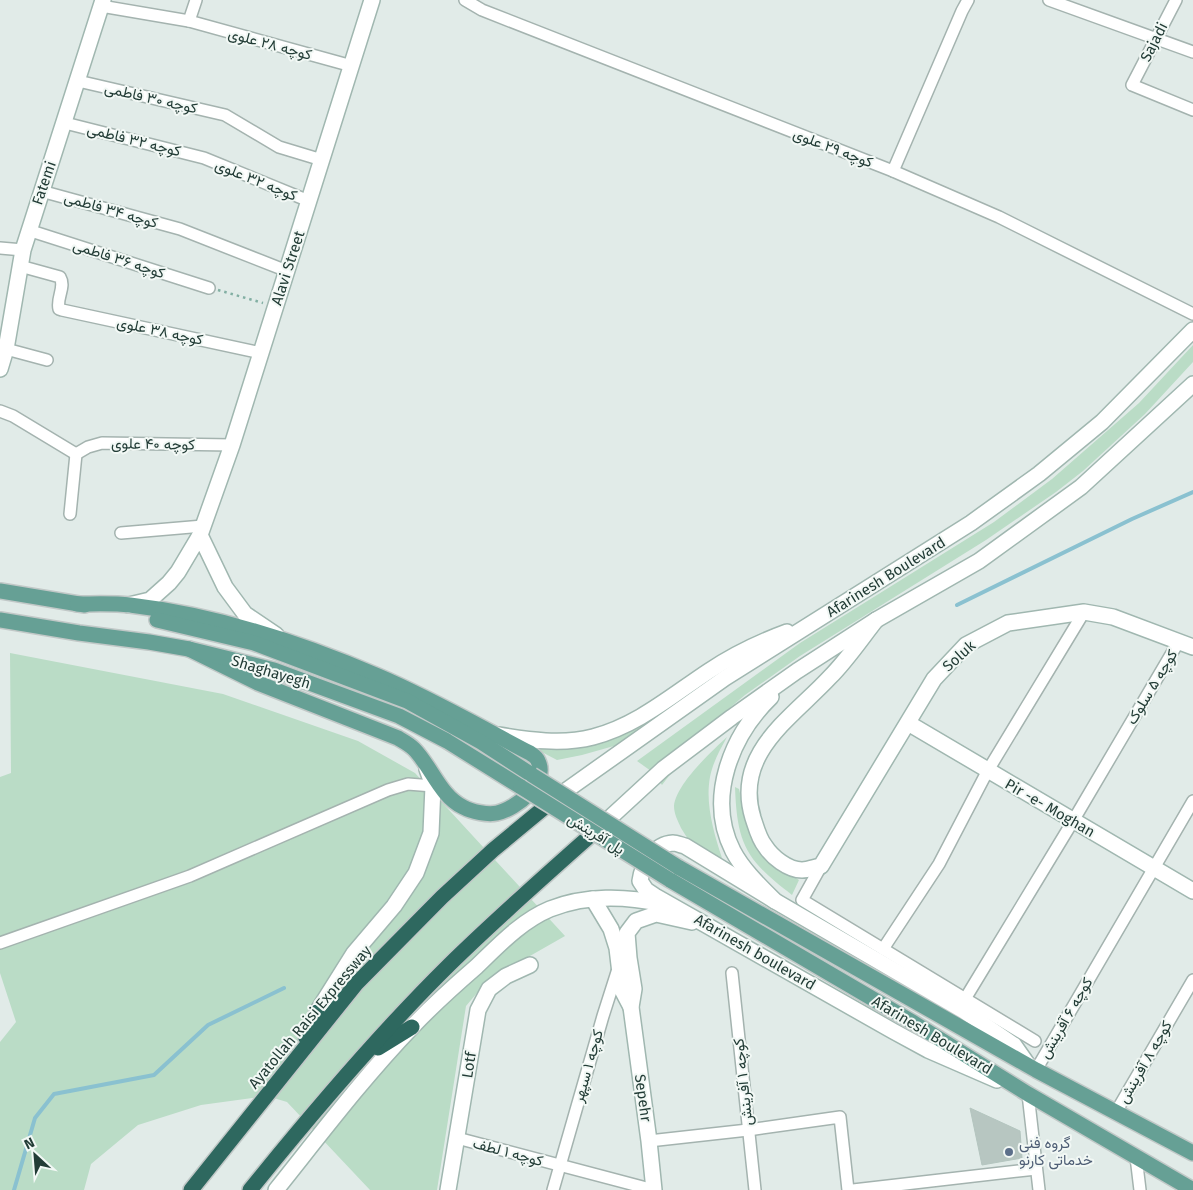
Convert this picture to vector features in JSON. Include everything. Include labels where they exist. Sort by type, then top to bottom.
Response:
[{"type":"highway","name":"Ayatollah Raisi Expressway","points":[[191,1190],[356,984],[442,897],[493,850],[558,797]]},
{"type":"highway","points":[[250,1190],[359,1060],[448,966],[600,826]]},
{"type":"highway","points":[[297,1057],[317,1012]]},
{"type":"highway","points":[[359,1060],[412,1026]]},
{"type":"main road","name":"Alavi Street","points":[[129,605],[150,600],[169,583],[178,572],[202,530],[232,445],[372,0]]},
{"type":"main road","name":"Fatemi","points":[[0,369],[6,349],[28,230],[102,3]]},
{"type":"main road","name":"Afarinesh Boulevard","points":[[558,797],[725,678],[971,523],[1039,474],[1102,422],[1193,330]]},
{"type":"main road","name":"Afarinesh Boulevard","points":[[600,826],[670,764],[797,671],[876,620],[979,561],[1081,487],[1193,384]]},
{"type":"main road","points":[[202,530],[225,587],[245,614],[279,638]]},
{"type":"main road","name":"Shaghayegh","points":[[0,591],[172,622],[254,643],[407,701],[481,742],[532,775]]},
{"type":"main road","name":"Shaghayegh","points":[[77,604],[129,605],[192,616],[279,638],[378,676],[530,753],[538,761],[541,771],[537,784],[512,808],[496,813],[482,812],[463,807],[449,796],[413,748],[398,738],[258,683],[189,649]]},
{"type":"main road","name":"Soluk","points":[[821,866],[934,679],[966,645],[1008,623],[1084,612],[1113,617],[1186,644]]},
{"type":"main road","name":"Shaghayegh","points":[[0,620],[189,649],[274,670],[399,716],[447,741],[522,787]]},
{"type":"main road","points":[[496,735],[523,739],[563,741],[594,737],[634,721],[659,707],[730,658],[766,640],[819,620]]},
{"type":"main road","points":[[821,866],[802,870],[788,866],[773,856],[764,845],[755,825],[749,798],[754,764],[763,746],[773,734],[832,676],[876,620]]},
{"type":"main road","points":[[775,901],[755,881],[733,850],[722,816],[722,794],[725,773],[735,745],[751,719],[797,671]]},
{"type":"main road","name":"Pir -e- Moghan","points":[[908,723],[987,772],[1193,892]]},
{"type":"main road","points":[[317,1012],[354,954],[394,906],[416,873],[432,833],[433,786],[425,763]]},
{"type":"main road","name":"پل آفرینش","points":[[532,775],[678,866]]},
{"type":"main road","name":"پل آفرینش","points":[[522,787],[670,880]]},
{"type":"main road","name":"Afarinesh boulevard","points":[[775,901],[685,846],[673,843],[662,846],[650,856],[642,871],[640,881],[650,893],[928,1050],[1028,1094]]},
{"type":"main road","name":"Afarinesh Boulevard","points":[[678,866],[1032,1067],[1193,1153]]},
{"type":"main road","name":"Afarinesh Boulevard","points":[[670,880],[914,1023],[1028,1094],[1193,1190]]},
{"type":"main road","points":[[276,1190],[412,1026],[511,934],[532,919],[550,909],[593,899],[625,898],[675,907]]},
{"type":"main road","name":"Sepehr","points":[[593,899],[611,929],[616,948],[622,990],[631,1006]]},
{"type":"main road","name":"Afarinesh Boulevard","points":[[775,901],[964,1011],[1014,1046],[1032,1067]]},
{"type":"main road","name":"Sepehr","points":[[654,1190],[631,1006],[634,988],[629,958],[628,934],[636,920],[656,914],[710,926]]},
{"type":"main road","name":"Lotf","points":[[448,1190],[478,1010],[489,989],[506,976],[530,965]]},
{"type":"street","points":[[189,21],[196,0]]},
{"type":"street","name":"کوچه ۲۹ علوی","points":[[465,0],[482,10],[893,171],[999,217],[1193,314]]},
{"type":"street","points":[[893,171],[968,0]]},
{"type":"street","points":[[1049,0],[1193,52]]},
{"type":"street","name":"Sajadi","points":[[1176,0],[1132,85],[1193,110]]},
{"type":"street","name":"کوچه ۲۸ علوی","points":[[102,3],[189,21],[352,66]]},
{"type":"street","name":"کوچه ۳۰ فاطمی","points":[[78,81],[224,116],[279,147],[322,160]]},
{"type":"street","name":"کوچه ۳۲ فاطمی","points":[[64,123],[204,158]]},
{"type":"street","name":"کوچه ۳۲ علوی","points":[[204,158],[309,201]]},
{"type":"street","name":"کوچه ۳۴ فاطمی","points":[[42,191],[180,230],[287,271]]},
{"type":"street","name":"کوچه ۳۶ فاطمی","points":[[28,230],[210,288]]},
{"type":"street","points":[[0,248],[23,250]]},
{"type":"street","name":"کوچه ۳۸ علوی","points":[[20,266],[60,278],[63,283],[58,305],[59,309],[261,353]]},
{"type":"street","points":[[6,349],[47,360]]},
{"type":"street","points":[[0,411],[13,416],[76,454],[70,514]]},
{"type":"street","name":"کوچه ۴۰ علوی","points":[[76,454],[88,447],[102,443],[232,445]]},
{"type":"street","points":[[120,533],[202,530]]},
{"type":"street","points":[[883,949],[939,864],[987,772],[1084,612]]},
{"type":"street","name":"کوچه ۵ سلوک","points":[[965,999],[1126,732],[1186,644]]},
{"type":"street","points":[[0,943],[190,876],[388,790],[408,784],[433,786]]},
{"type":"street","name":"کوچه ۶ آفرینش","points":[[1032,1067],[1096,966],[1193,801]]},
{"type":"street","points":[[821,866],[802,900],[1035,1041]]},
{"type":"street","name":"کوچه ۱ سپهر","points":[[553,1190],[619,967]]},
{"type":"street","name":"کوچه ۱ آفرینش","points":[[732,974],[754,1190]]},
{"type":"street","name":"کوچه ۸ آفرینش","points":[[1116,1112],[1193,980]]},
{"type":"street","points":[[1028,1094],[1039,1190]]},
{"type":"street","points":[[649,1141],[840,1118],[848,1190]]},
{"type":"street","name":"کوچه ۱ لطف","points":[[457,1138],[654,1190]]},
{"type":"street","points":[[1136,1157],[1140,1190]]},
{"type":"street","points":[[853,1190],[939,1185],[1036,1169]]},
{"type":"path","points":[[210,288],[275,307]]},
{"type":"green space","points":[[1193,345],[1193,362],[1145,414],[1083,471],[1056,492],[986,540],[800,656],[745,695],[706,728],[662,785],[651,771],[637,761],[800,643],[994,522],[1052,479],[1139,403]]},
{"type":"green space","points":[[10,653],[223,694],[358,741],[415,773],[565,936],[488,980],[466,1006],[437,1190],[370,1190],[287,1102],[267,1096],[201,1105],[138,1125],[91,1164],[84,1190],[0,1190],[0,1042],[16,1022],[0,973],[0,777],[11,773]]},
{"type":"green space","points":[[725,669],[621,744],[557,760],[534,748],[580,748],[626,731]]},
{"type":"green space","points":[[727,737],[713,766],[709,787],[709,808],[722,858],[702,851],[690,841],[675,815],[674,806],[676,797],[688,778],[704,759]]},
{"type":"green space","points":[[735,787],[739,789],[750,836],[768,860],[799,880],[792,895],[764,871],[747,849],[738,823]]},
{"type":"building","points":[[970,1108],[1020,1131],[1022,1158],[982,1165]]},
{"type":"waterway","points":[[957,605],[1132,519],[1193,492]]},
{"type":"waterway","points":[[14,1190],[35,1118],[54,1094],[154,1075],[208,1025],[284,988]]},
{"type":"place","name":"گروه فنی خدماتی کارنو","points":[[1009,1152]]}]
